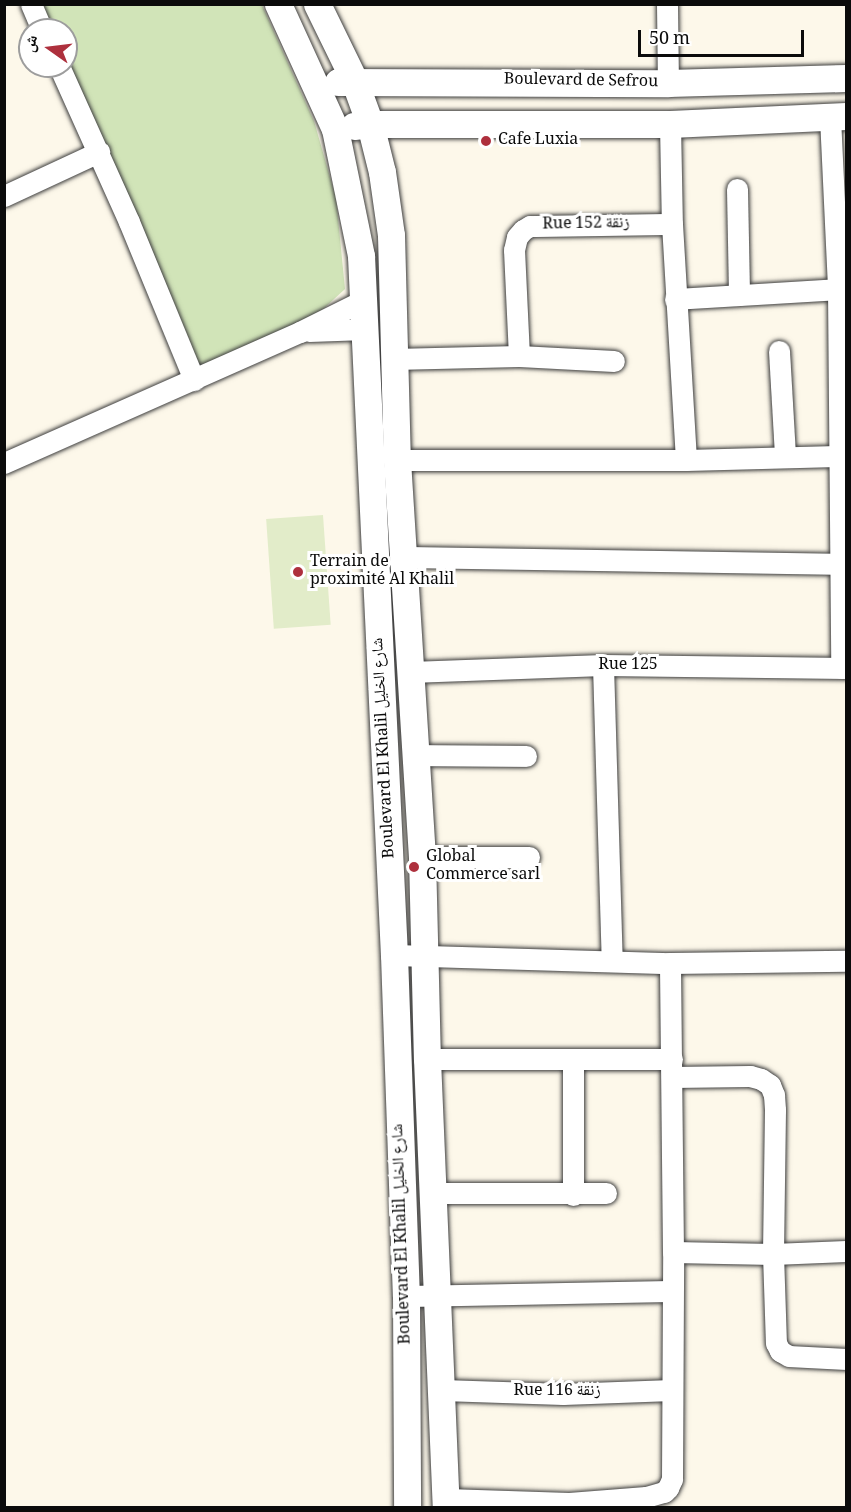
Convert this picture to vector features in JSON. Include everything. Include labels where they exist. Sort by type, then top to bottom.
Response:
[{"type":"street","points":[[31,4],[37,18]]},
{"type":"street","name":"Boulevard El Khalil شارع الخليل","points":[[278,4],[335,129],[360,256],[394,955],[406,1296],[408,1508]]},
{"type":"street","points":[[667,4],[668,83]]},
{"type":"street","name":"Boulevard El Khalil شارع الخليل","points":[[320,5],[354,80],[370,124],[382,172],[391,236],[397,460],[422,857],[423,955],[446,1503]]},
{"type":"street","points":[[65,78],[167,310],[194,380]]},
{"type":"street","name":"Boulevard de Sefrou","points":[[316,84],[354,80],[668,83],[846,78]]},
{"type":"street","points":[[335,129],[370,124],[670,124],[838,116],[838,289],[842,429],[837,456],[844,668]]},
{"type":"street","points":[[670,124],[675,299],[686,460]]},
{"type":"street","points":[[4,196],[99,152]]},
{"type":"street","points":[[736,189],[739,295]]},
{"type":"street","name":"Rue 152 زنقة","points":[[519,356],[514,250],[517,237],[530,226],[672,224]]},
{"type":"street","points":[[675,299],[838,289]]},
{"type":"street","points":[[4,463],[194,380],[362,301]]},
{"type":"street","points":[[300,332],[365,329]]},
{"type":"street","points":[[779,351],[785,456]]},
{"type":"street","points":[[393,359],[519,356],[614,361]]},
{"type":"street","points":[[397,460],[686,460],[837,456]]},
{"type":"street","points":[[402,557],[839,564]]},
{"type":"street","points":[[603,665],[612,960]]},
{"type":"street","name":"Rue 125","points":[[410,672],[603,665],[844,668]]},
{"type":"street","points":[[414,755],[526,756]]},
{"type":"street","points":[[422,857],[529,857]]},
{"type":"street","points":[[394,955],[670,963],[846,962]]},
{"type":"street","points":[[446,1503],[646,1502],[664,1492],[672,1479],[673,1252],[670,963]]},
{"type":"street","points":[[427,1059],[573,1060],[750,1076],[770,1085],[774,1095],[773,1330],[780,1351],[789,1356],[846,1359]]},
{"type":"street","points":[[573,1060],[573,1195]]},
{"type":"street","points":[[434,1193],[573,1195],[606,1193]]},
{"type":"street","points":[[673,1252],[773,1254],[846,1251]]},
{"type":"street","points":[[406,1296],[672,1291]]},
{"type":"street","name":"Rue 116 زنقة","points":[[442,1390],[563,1394],[672,1390]]},
{"type":"green space","points":[[35,5],[262,5],[314,121],[336,198],[345,289],[298,332],[197,376],[71,78],[78,78],[78,18],[41,18]]},
{"type":"green space","name":"Terrain de proximité Al Khalil","points":[[323,515],[331,625],[274,629],[266,519]]},
{"type":"place","name":"Cafe Luxia","points":[[486,141]]},
{"type":"place","name":"Terrain de proximité Al Khalil","points":[[298,572]]},
{"type":"place","name":"Global Commerce sarl","points":[[414,867]]}]
